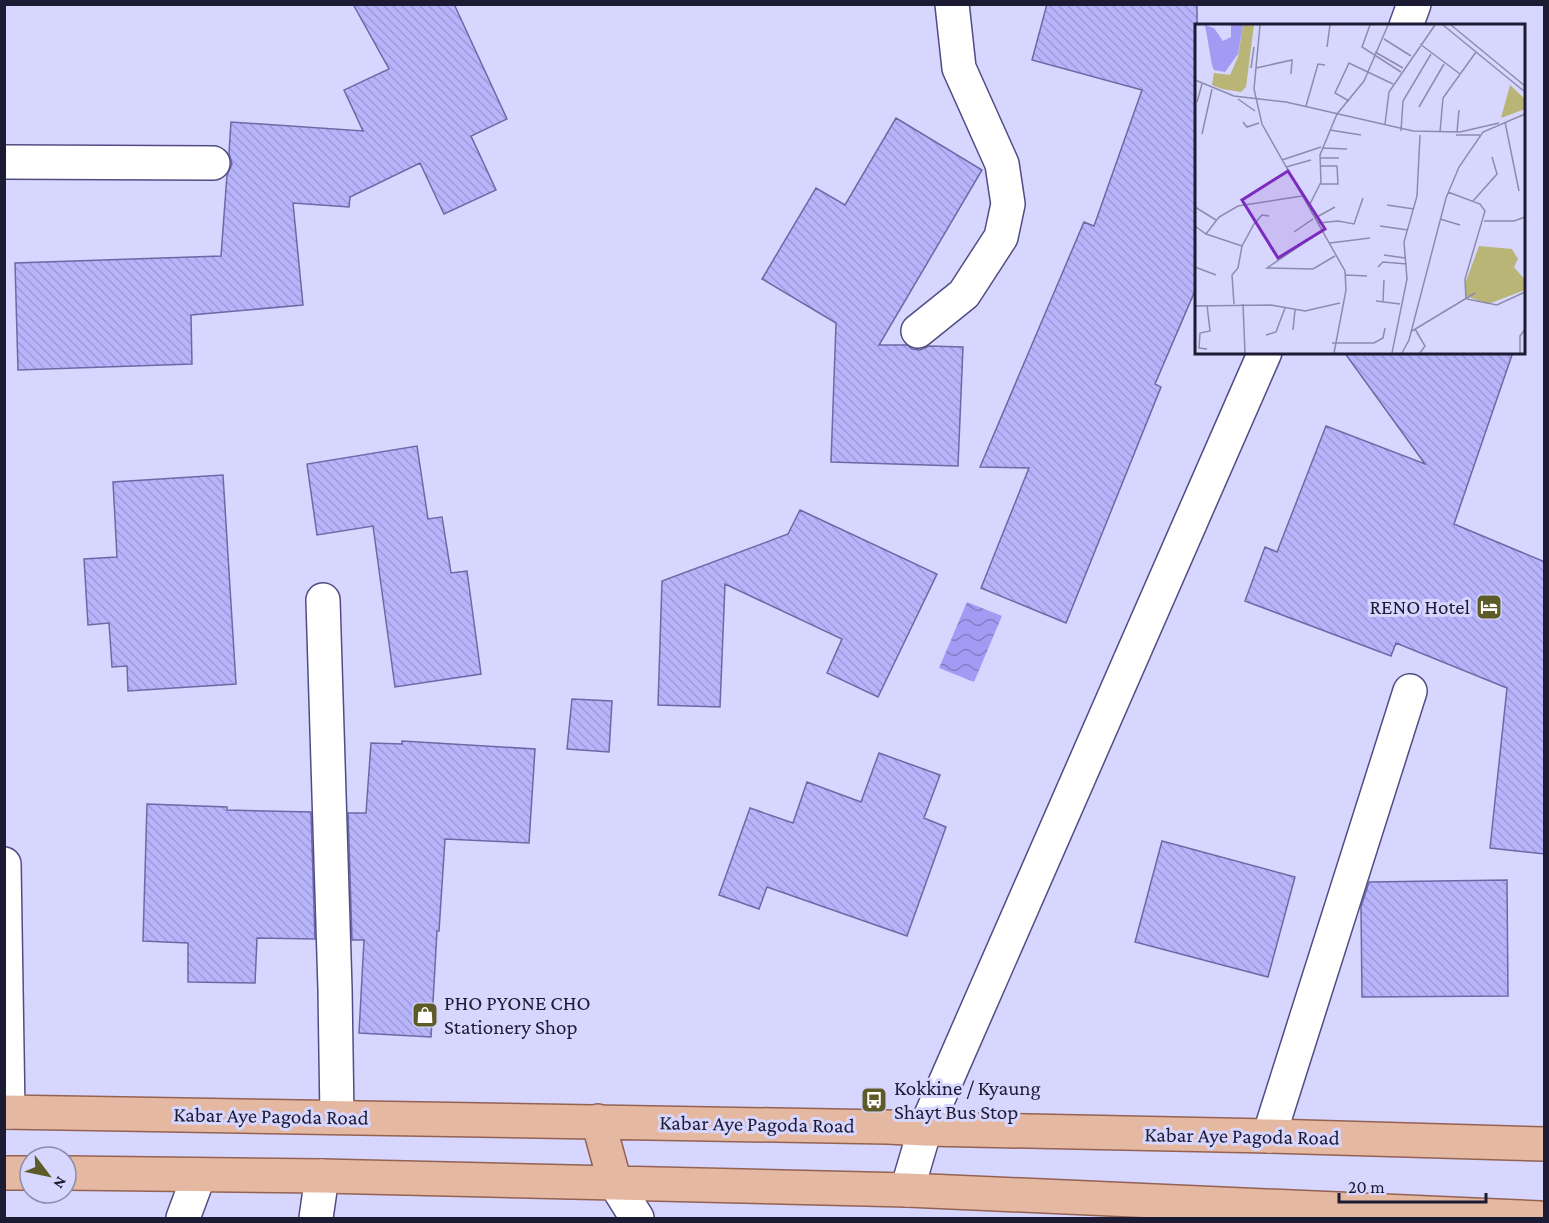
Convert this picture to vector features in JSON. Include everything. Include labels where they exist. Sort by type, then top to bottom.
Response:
[{"type":"main road","name":"Kabar Aye Pagoda Road","points":[[7,1112],[888,1126],[925,1129],[1545,1144]]},
{"type":"main road","points":[[597,1121],[615,1184]]},
{"type":"main road","points":[[78,1173],[322,1176],[907,1190],[1540,1218]]},
{"type":"street","points":[[918,331],[964,294],[1001,237],[1008,204],[1002,164],[958,68],[952,4]]},
{"type":"street","points":[[1407,24],[1414,4]]},
{"type":"street","points":[[4,162],[213,163]]},
{"type":"street","points":[[907,1190],[925,1129],[1263,354]]},
{"type":"street","points":[[323,600],[337,1117]]},
{"type":"street","points":[[1269,1136],[1410,691]]},
{"type":"street","points":[[4,864],[7,1112]]},
{"type":"street","points":[[183,1218],[199,1175]]},
{"type":"street","points":[[316,1218],[322,1176]]},
{"type":"street","points":[[615,1184],[637,1218]]},
{"type":"water","points":[[967,602],[1002,616],[974,682],[939,668]]},
{"type":"building","points":[[353,4],[454,4],[507,119],[471,136],[496,190],[444,214],[420,163],[350,197],[349,207],[293,203],[303,305],[191,315],[192,364],[18,370],[15,263],[221,256],[227,175],[232,164],[229,153],[231,122],[363,131],[344,90],[389,69]]},
{"type":"building","points":[[1047,4],[1197,4],[1197,24],[1195,24],[1195,291],[1155,384],[1161,387],[1066,623],[981,588],[1029,468],[980,467],[1084,222],[1094,226],[1142,90],[1032,60]]},
{"type":"building","points":[[896,118],[982,170],[879,345],[907,345],[912,349],[920,350],[929,346],[963,347],[958,466],[831,462],[836,323],[762,279],[816,188],[845,205]]},
{"type":"building","points":[[1345,354],[1512,354],[1454,524],[1545,562],[1545,854],[1490,848],[1507,688],[1396,643],[1391,656],[1245,601],[1265,547],[1277,552],[1326,426],[1425,464]]},
{"type":"building","points":[[417,446],[428,519],[442,517],[451,573],[467,571],[481,674],[395,687],[373,526],[317,535],[307,464]]},
{"type":"building","points":[[223,475],[236,684],[128,691],[127,666],[112,667],[109,623],[88,625],[84,559],[117,557],[113,482]]},
{"type":"building","points":[[800,510],[937,574],[878,697],[827,673],[842,639],[725,584],[720,707],[658,705],[662,581],[788,534]]},
{"type":"building","points":[[572,699],[612,701],[609,752],[567,749]]},
{"type":"building","points":[[402,741],[535,749],[529,843],[445,839],[431,1037],[359,1033],[364,940],[352,940],[348,813],[366,813],[371,743],[402,744]]},
{"type":"building","points":[[879,753],[940,775],[924,818],[946,827],[907,936],[767,887],[759,909],[719,895],[750,808],[793,823],[807,782],[861,802]]},
{"type":"building","points":[[147,804],[227,807],[227,810],[311,812],[315,939],[257,938],[255,983],[188,982],[188,943],[143,941]]},
{"type":"building","points":[[1162,841],[1295,877],[1268,977],[1135,942]]},
{"type":"building","points":[[1507,880],[1508,996],[1362,997],[1361,907],[1369,882]]},
{"type":"place","name":"RENO Hotel","points":[[1489,607]]},
{"type":"place","name":"PHO PYONE CHO Stationery Shop","points":[[425,1015]]},
{"type":"place","name":"Kokkine / Kyaung Shayt Bus Stop","points":[[874,1100]]}]
